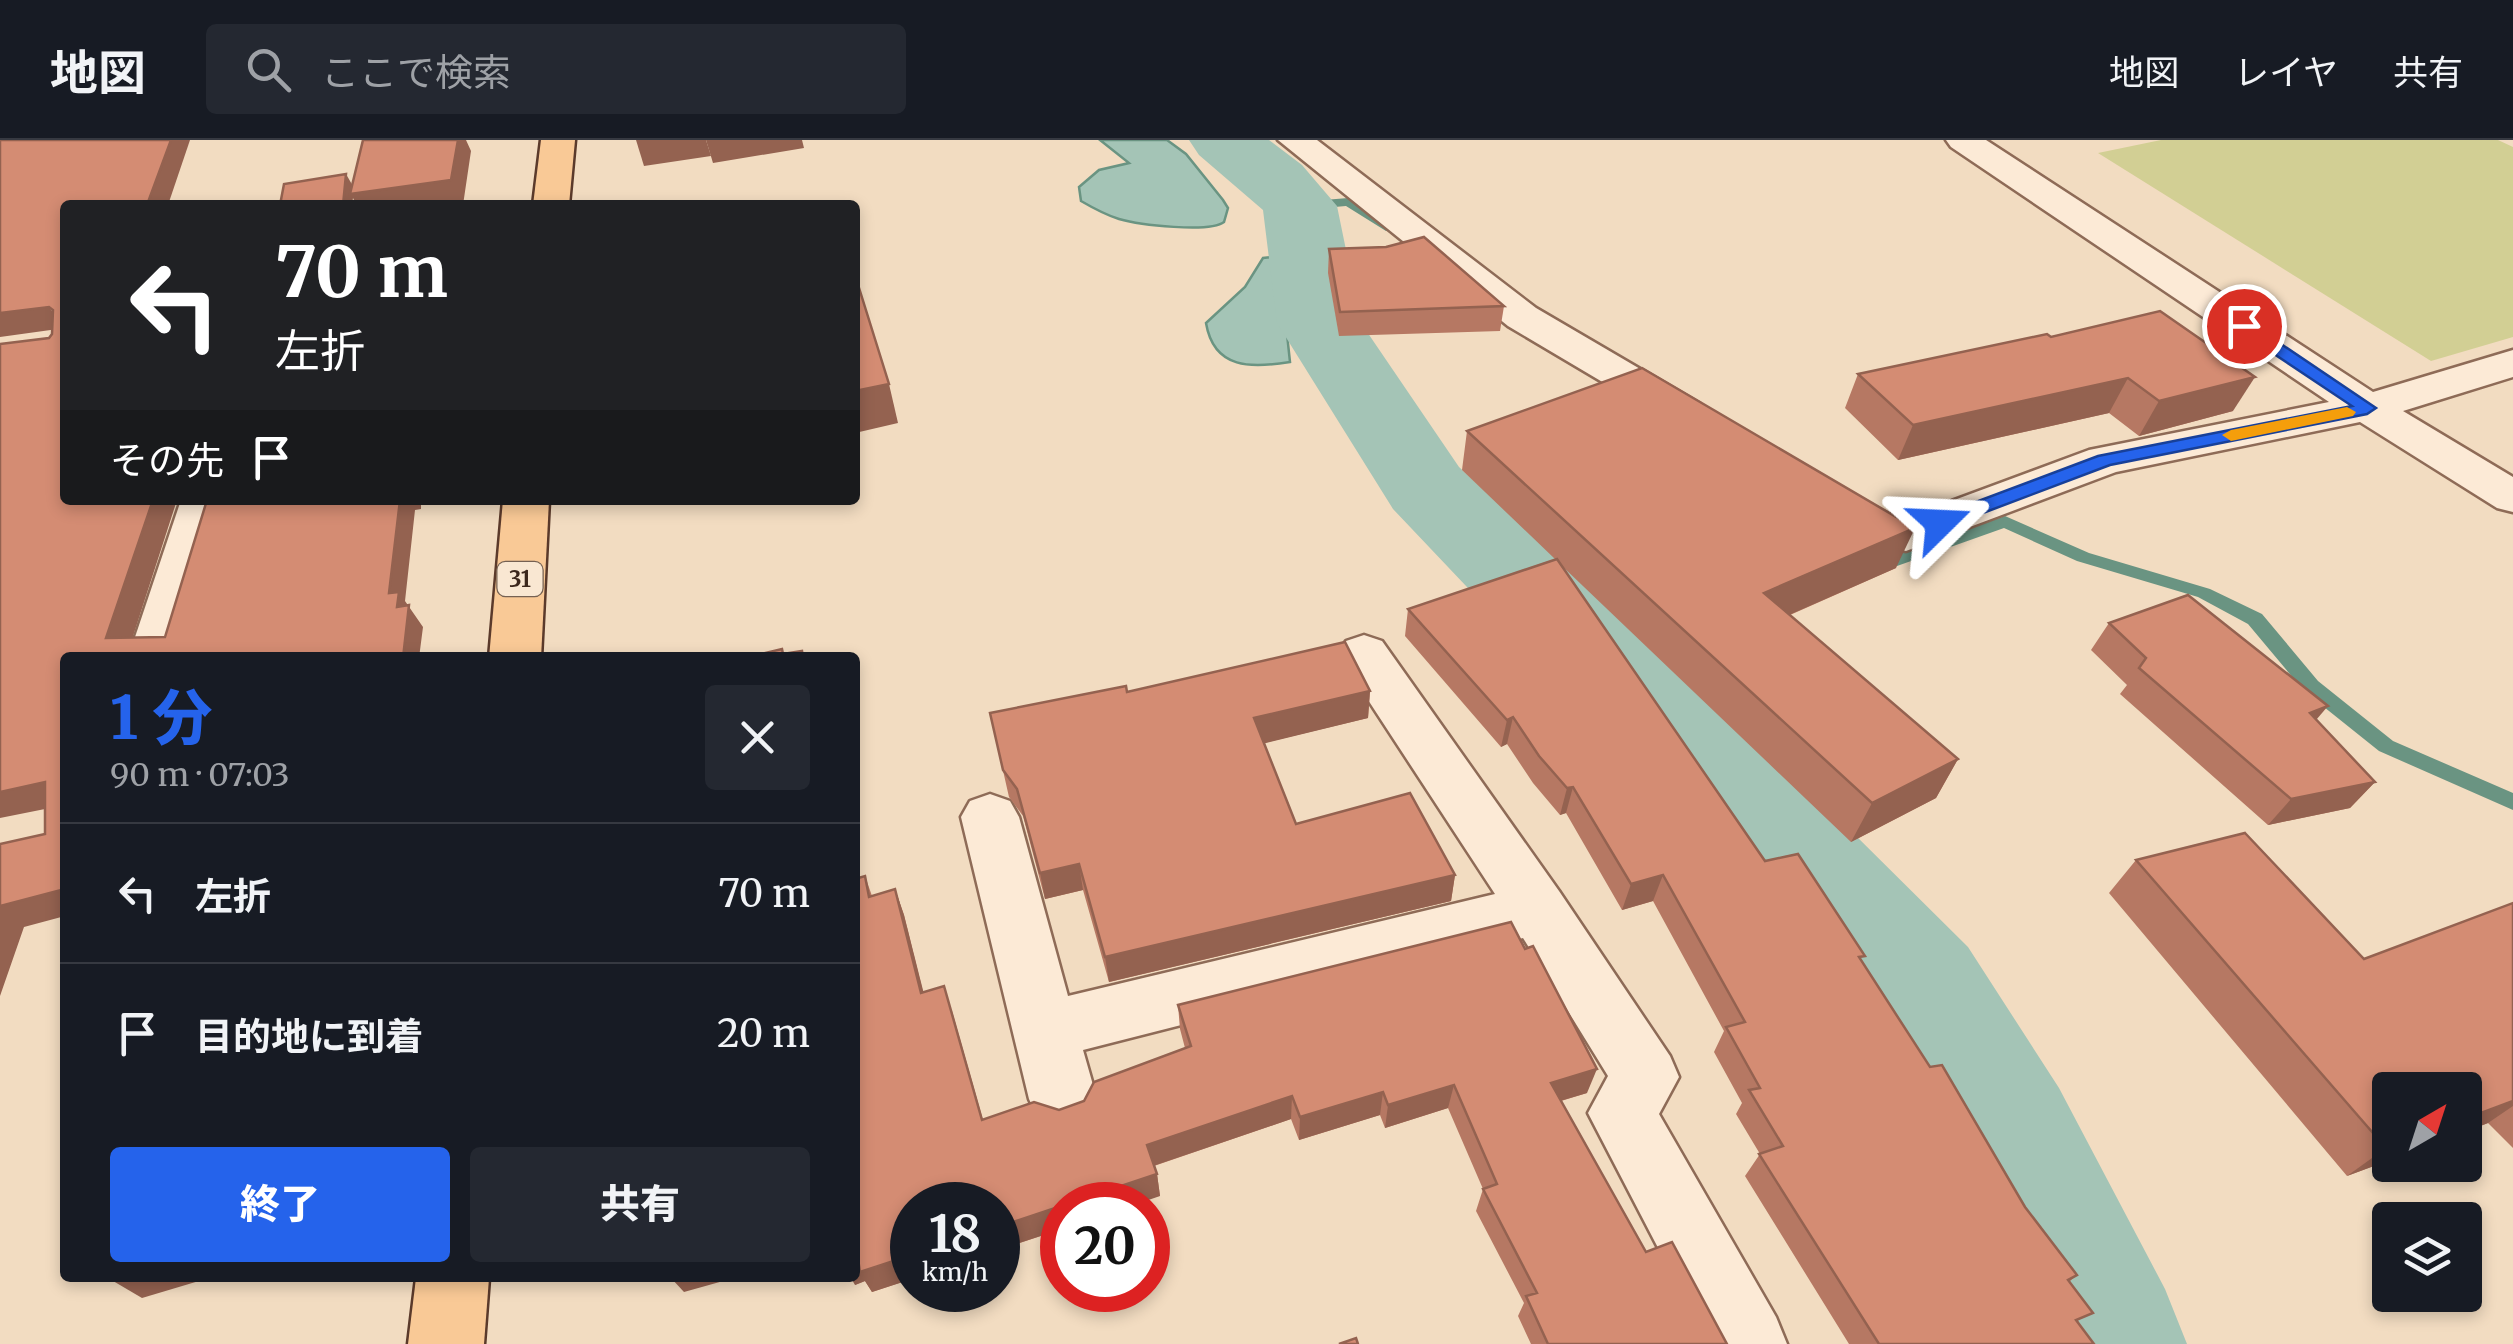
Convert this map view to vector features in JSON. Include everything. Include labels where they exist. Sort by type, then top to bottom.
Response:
[{"type":"main road","points":[[552,200],[558,140]]},
{"type":"main road","name":"31","points":[[515,652],[526,505]]},
{"type":"main road","points":[[446,1344],[453,1282]]},
{"type":"street","points":[[1295,140],[1522,317],[1715,432]]},
{"type":"street","points":[[1962,140],[2367,408],[2513,497]]},
{"type":"street","points":[[1816,494],[1866,526],[1906,535],[2105,460],[2367,408],[2513,363]]},
{"type":"street","points":[[156,652],[202,505]]},
{"type":"street","points":[[1364,654],[1538,909],[1646,1077],[1622,1114],[1749,1344]]},
{"type":"street","points":[[990,817],[1063,1098]]},
{"type":"street","points":[[1046,1030],[1538,909]]},
{"type":"shaded area","points":[[1100,140],[1167,140],[1186,154],[1223,200],[1228,208],[1224,222],[1204,227],[1142,224],[1114,217],[1081,201],[1079,187],[1099,170],[1129,163]]},
{"type":"shaded area","points":[[2161,140],[2498,140],[2513,147],[2513,337],[2431,361],[2098,153]]},
{"type":"shaded area","points":[[1263,258],[1279,259],[1290,362],[1249,365],[1226,358],[1210,338],[1206,323],[1245,287]]},
{"type":"building","points":[[0,140],[171,140],[149,200],[60,200],[60,505],[151,505],[106,638],[165,637],[205,505],[399,505],[389,593],[399,592],[397,607],[409,605],[404,652],[60,652],[60,890],[0,906],[0,844],[45,834],[45,782],[0,792],[0,344],[49,338],[53,310],[49,307],[0,313]]},
{"type":"building","points":[[363,140],[458,140],[451,180],[350,194]]},
{"type":"building","points":[[346,174],[343,200],[281,200],[284,184]]},
{"type":"building","points":[[1424,237],[1504,306],[1340,312],[1329,249],[1386,247]]},
{"type":"building","points":[[860,291],[889,384],[860,390]]},
{"type":"building","points":[[2160,311],[2255,377],[2159,401],[2128,378],[1913,425],[1858,374],[2047,334],[2051,337]]},
{"type":"building","points":[[1642,368],[1915,528],[1764,593],[1958,759],[1872,803],[1467,431]]},
{"type":"building","points":[[1557,559],[1765,861],[1798,854],[1865,956],[1859,957],[1930,1067],[1942,1065],[2025,1207],[2077,1275],[2068,1280],[2093,1313],[2076,1320],[2094,1344],[1879,1344],[1759,1154],[1783,1146],[1749,1090],[1760,1088],[1726,1027],[1745,1022],[1663,875],[1631,884],[1573,787],[1567,788],[1513,717],[1507,720],[1408,609]]},
{"type":"building","points":[[2188,595],[2328,706],[2310,713],[2375,782],[2291,799],[2139,668],[2146,658],[2109,623]]},
{"type":"building","points":[[1345,642],[1370,691],[1254,718],[1296,824],[1410,793],[1455,875],[1105,957],[1079,864],[1040,873],[1017,789],[1003,770],[990,713],[1126,686],[1127,692]]},
{"type":"building","points":[[2245,833],[2364,959],[2513,903],[2513,1101],[2482,1113],[2482,1072],[2372,1072],[2372,1132],[2136,860]]},
{"type":"building","points":[[865,876],[869,897],[895,889],[921,993],[944,986],[982,1120],[1034,1102],[1059,1110],[1084,1101],[1094,1082],[1191,1046],[1178,1005],[1511,922],[1525,949],[1533,946],[1597,1069],[1551,1083],[1646,1252],[1672,1242],[1727,1344],[1548,1344],[1526,1296],[1537,1293],[1483,1189],[1497,1184],[1454,1085],[1388,1105],[1383,1092],[1300,1117],[1292,1096],[1147,1145],[1157,1174],[1133,1182],[1040,1182],[1040,1213],[1020,1220],[1020,1182],[890,1182],[890,1262],[860,1272],[860,878]]},
{"type":"waterway","points":[[1224,140],[1276,180],[1300,206],[1319,323],[1426,488],[1805,863],[1922,987],[2009,1135],[2110,1344]]},
{"type":"waterway","points":[[1300,206],[1348,202],[1391,228]]},
{"type":"waterway","points":[[1878,549],[1897,560],[2005,522],[2083,557],[2204,593],[2255,619],[2311,686],[2386,746],[2513,802]]},
{"type":"slow traffic","points":[[2231,435],[2347,412]]},
{"type":"route","points":[[1940,523],[2105,460],[2367,408],[2244,326]]}]
